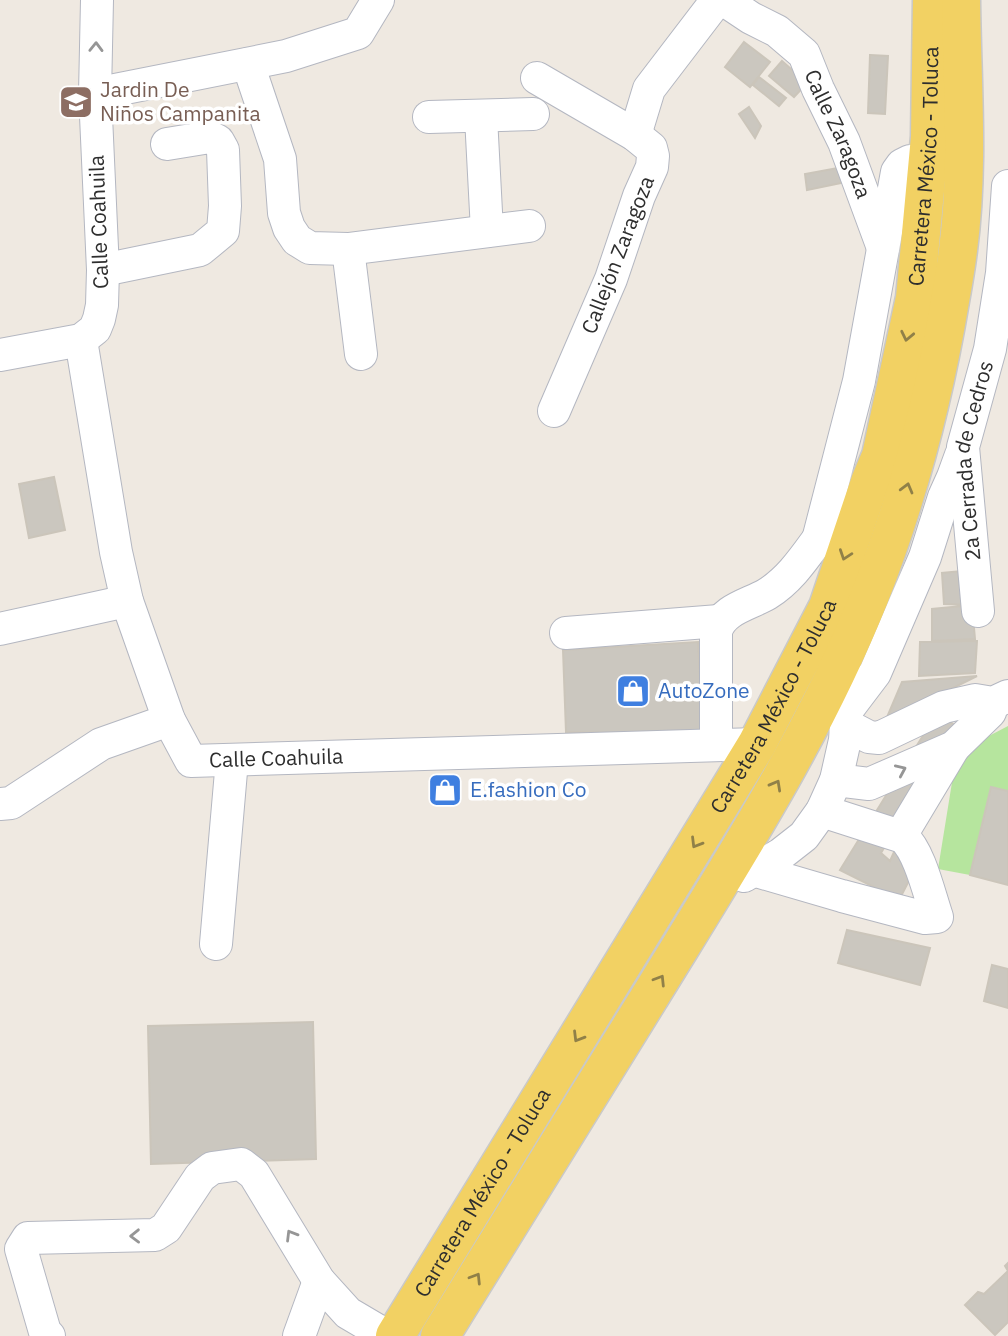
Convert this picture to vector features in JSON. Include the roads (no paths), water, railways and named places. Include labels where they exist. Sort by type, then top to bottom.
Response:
[{"type":"main road","name":"Carretera México - Toluca","points":[[395,1336],[757,744],[828,607],[881,456],[915,298],[930,137],[932,0]]},
{"type":"main road","name":"Carretera México - Toluca","points":[[440,1336],[713,894],[786,769],[841,706],[868,600],[904,500],[931,402],[944,340],[964,191],[961,0]]},
{"type":"street","name":"Calle Coahuila","points":[[97,0],[94,94],[103,270],[102,305],[90,329],[116,552],[127,601],[169,720],[191,761],[757,744]]},
{"type":"street","points":[[94,94],[286,56],[358,33],[378,0]]},
{"type":"street","points":[[537,78],[635,135],[649,89],[717,0]]},
{"type":"street","name":"Calle Zaragoza","points":[[724,0],[777,31],[804,54],[844,142],[884,251],[915,298]]},
{"type":"street","points":[[248,64],[280,159],[284,214],[297,240],[310,248],[348,249],[529,226]]},
{"type":"street","points":[[429,117],[533,114]]},
{"type":"street","points":[[481,117],[486,231]]},
{"type":"street","name":"Callejón Zaragoza","points":[[554,411],[611,279],[639,196],[652,167],[651,148],[635,135]]},
{"type":"street","points":[[103,270],[200,250],[223,231],[223,150],[218,141],[210,137],[167,144]]},
{"type":"street","points":[[819,536],[859,381],[897,172],[901,164],[910,161],[927,170]]},
{"type":"street","name":"2a Cerrada de Cedros","points":[[978,611],[963,447],[990,349],[1002,273],[1008,186]]},
{"type":"street","points":[[348,249],[361,354]]},
{"type":"street","points":[[0,355],[90,329]]},
{"type":"street","points":[[859,381],[893,399]]},
{"type":"street","points":[[841,706],[875,673],[925,557],[963,447]]},
{"type":"street","points":[[716,745],[716,631],[719,621],[785,580],[798,567],[837,514],[870,482]]},
{"type":"street","points":[[0,629],[127,601]]},
{"type":"street","points":[[566,633],[719,621]]},
{"type":"street","points":[[841,706],[869,737],[879,738],[944,707],[975,700],[1001,699]]},
{"type":"street","points":[[904,832],[954,747],[1001,699]]},
{"type":"street","points":[[713,894],[781,854],[804,836],[822,811],[836,780],[845,740],[841,706]]},
{"type":"street","points":[[0,804],[11,803],[101,744],[169,720]]},
{"type":"street","points":[[836,780],[869,784],[954,747]]},
{"type":"street","points":[[216,944],[232,760]]},
{"type":"street","points":[[753,870],[925,918],[936,917],[916,857],[904,832],[863,795],[836,780]]},
{"type":"street","points":[[822,811],[904,832]]},
{"type":"street","points":[[49,1336],[45,1332],[21,1249],[28,1238],[155,1235],[166,1228],[200,1177],[212,1168],[242,1164],[254,1174],[319,1282],[348,1312],[387,1336]]},
{"type":"street","points":[[299,1336],[319,1282]]},
{"type":"place","name":"Jardin De Niños Campanita","points":[[76,102]]},
{"type":"place","name":"AutoZone","points":[[633,691]]},
{"type":"place","name":"E.fashion Co","points":[[445,790]]}]
